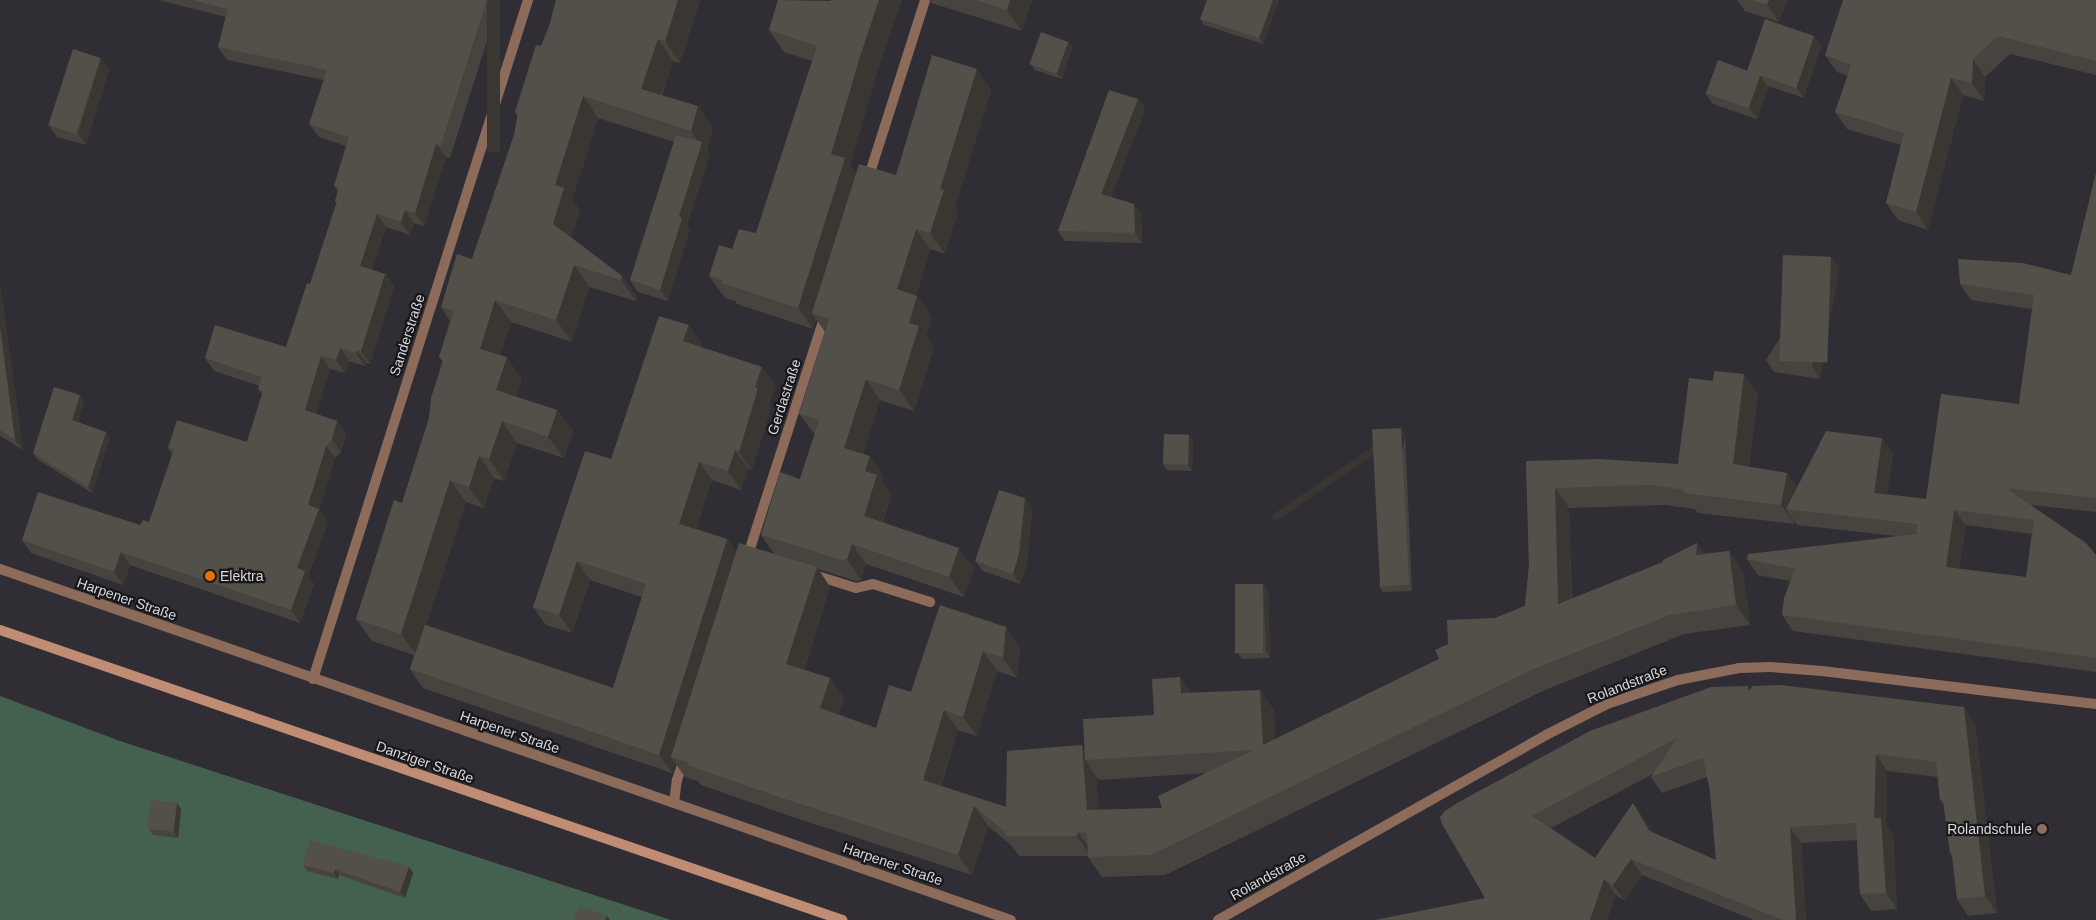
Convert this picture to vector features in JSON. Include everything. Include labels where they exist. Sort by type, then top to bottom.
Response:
[{"type":"main road","name":"Danziger Straße","points":[[0,630],[842,920]]},
{"type":"street","name":"Sanderstraße","points":[[313,679],[528,0]]},
{"type":"street","points":[[865,188],[925,0]]},
{"type":"street","name":"Gerdastraße","points":[[742,573],[752,555],[829,301]]},
{"type":"street","name":"Harpener Straße","points":[[0,569],[1011,920]]},
{"type":"street","points":[[804,572],[856,588],[873,584],[930,602]]},
{"type":"street","name":"Rolandstraße","points":[[1218,920],[1546,735],[1607,704],[1678,680],[1739,668],[1770,667],[1822,670],[2096,704]]},
{"type":"street","points":[[674,803],[677,780],[686,751]]},
{"type":"street","points":[[1235,920],[1238,909]]},
{"type":"green space","points":[[0,696],[120,741],[671,920],[0,920]]},
{"type":"building","points":[[192,0],[230,0],[228,9]]},
{"type":"building","points":[[230,0],[487,0],[441,145],[436,144],[415,213],[405,210],[401,222],[377,214],[360,266],[385,274],[361,351],[357,350],[356,353],[340,348],[336,360],[321,356],[305,410],[337,421],[332,439],[326,446],[308,505],[319,509],[297,568],[305,571],[291,610],[121,552],[114,572],[22,540],[38,492],[140,525],[143,520],[149,522],[174,450],[168,448],[177,420],[247,442],[263,391],[258,389],[262,377],[205,358],[215,325],[286,347],[307,283],[310,284],[337,201],[335,201],[339,187],[334,186],[349,137],[309,124],[327,70],[218,47]]},
{"type":"building","points":[[556,0],[678,0],[665,41],[658,39],[641,89],[698,106],[691,131],[583,96],[555,185],[564,188],[553,224],[622,276],[621,280],[574,265],[556,320],[495,300],[480,349],[507,357],[496,390],[557,410],[548,437],[502,421],[489,459],[479,456],[469,487],[450,480],[401,634],[356,619],[394,500],[402,503],[429,418],[431,398],[443,361],[439,357],[454,311],[441,307],[457,254],[472,259],[514,135],[518,113],[515,112],[536,45],[541,46]]},
{"type":"building","points":[[778,0],[879,0],[831,154],[845,158],[798,308],[722,283],[723,280],[709,276],[719,245],[732,249],[739,229],[756,233],[817,46],[769,30]]},
{"type":"building","points":[[976,0],[1010,0],[1007,10]]},
{"type":"building","points":[[1207,0],[1273,0],[1259,38],[1200,19]]},
{"type":"building","points":[[1752,0],[1769,0],[1767,5]]},
{"type":"building","points":[[1843,0],[2096,0],[2096,61],[1998,36],[1973,59],[1972,83],[1951,78],[1916,212],[1886,203],[1904,133],[1835,112],[1851,65],[1825,55]]},
{"type":"building","points":[[1765,19],[1814,36],[1796,88],[1747,71]]},
{"type":"building","points":[[1041,32],[1068,42],[1057,74],[1029,64]]},
{"type":"building","points":[[73,49],[101,58],[76,134],[48,125]]},
{"type":"building","points":[[932,55],[977,69],[940,189],[944,190],[930,233],[916,229],[897,289],[917,296],[909,323],[919,326],[899,390],[866,379],[844,448],[870,456],[865,471],[877,475],[864,516],[959,548],[949,577],[852,544],[847,559],[842,560],[761,535],[780,472],[800,479],[819,420],[799,414],[829,319],[812,313],[859,164],[896,175]]},
{"type":"building","points":[[1718,60],[1760,75],[1748,108],[1706,93]]},
{"type":"building","points":[[1109,90],[1138,99],[1101,194],[1134,204],[1135,233],[1058,231]]},
{"type":"building","points":[[676,135],[702,142],[679,216],[682,218],[660,290],[630,280]]},
{"type":"building","points":[[2096,173],[2096,498],[2006,488],[2086,543],[2096,555],[2096,658],[1782,615],[1784,598],[1795,569],[1747,559],[1748,554],[1917,534],[1917,524],[1786,509],[1826,431],[1882,438],[1874,493],[1926,499],[1941,394],[2019,404],[2034,295],[1960,284],[1958,259],[2023,263],[2071,275]],"holes":[[[1954,510],[2034,520],[2026,577],[1946,567]]]},
{"type":"building","points":[[1783,255],[1831,257],[1827,363],[1779,361]]},
{"type":"building","points":[[659,316],[689,325],[683,341],[762,367],[755,387],[758,388],[739,452],[735,450],[728,471],[699,462],[679,524],[727,539],[659,755],[410,669],[425,625],[613,688],[646,584],[577,561],[559,615],[533,607],[585,451],[611,459]]},
{"type":"building","points":[[0,327],[15,440],[0,430]]},
{"type":"building","points":[[1714,371],[1744,374],[1733,464],[1787,473],[1781,505],[1684,493],[1684,490],[1651,485],[1555,488],[1558,604],[1663,562],[1663,560],[1697,543],[1696,555],[1729,551],[1736,605],[1670,615],[1531,670],[1151,855],[1088,857],[1087,833],[1078,832],[1077,836],[1005,836],[1005,832],[974,806],[958,855],[782,798],[687,765],[688,762],[671,757],[739,543],[817,567],[786,664],[830,678],[820,708],[876,728],[889,685],[911,692],[940,605],[1006,627],[1003,658],[983,651],[963,717],[944,710],[923,780],[1006,807],[1007,751],[1082,745],[1087,810],[1162,808],[1158,796],[1254,750],[1085,760],[1083,719],[1154,715],[1152,679],[1180,677],[1181,693],[1260,690],[1263,745],[1439,659],[1435,650],[1448,644],[1447,620],[1495,618],[1525,606],[1529,565],[1526,461],[1599,459],[1678,464],[1689,378],[1713,381]]},
{"type":"building","points":[[54,387],[80,395],[72,420],[106,432],[88,487],[33,453]]},
{"type":"building","points":[[1401,428],[1409,585],[1380,586],[1372,430]]},
{"type":"building","points":[[1164,434],[1189,435],[1188,465],[1163,464]]},
{"type":"building","points":[[999,490],[1025,498],[1019,554],[1013,574],[975,561]]},
{"type":"building","points":[[1235,584],[1263,584],[1263,653],[1235,653]]},
{"type":"building","points":[[1780,685],[1964,707],[1985,896],[1957,899],[1952,852],[1950,853],[1943,800],[1940,800],[1936,762],[1876,754],[1874,818],[1881,818],[1886,893],[1860,894],[1856,823],[1790,827],[1796,920],[1783,920],[1631,859],[1613,885],[1604,879],[1590,920],[1375,920],[1485,898],[1442,824],[1440,817],[1457,803],[1590,731],[1711,687],[1748,686],[1749,693],[1752,686]],"holes":[[[1677,738],[1651,777],[1703,758],[1710,791],[1716,860],[1649,831],[1633,803],[1595,858],[1532,816]]]},
{"type":"building","points":[[151,800],[177,803],[173,832],[147,829]]},
{"type":"building","points":[[310,840],[383,860],[384,858],[409,867],[400,892],[335,869],[334,873],[303,865]]},
{"type":"building","points":[[579,906],[607,916],[605,920],[574,920]]},
{"type":"place","name":"Elektra","points":[[210,576]]},
{"type":"place","name":"Rolandschule","points":[[2042,829]]}]
